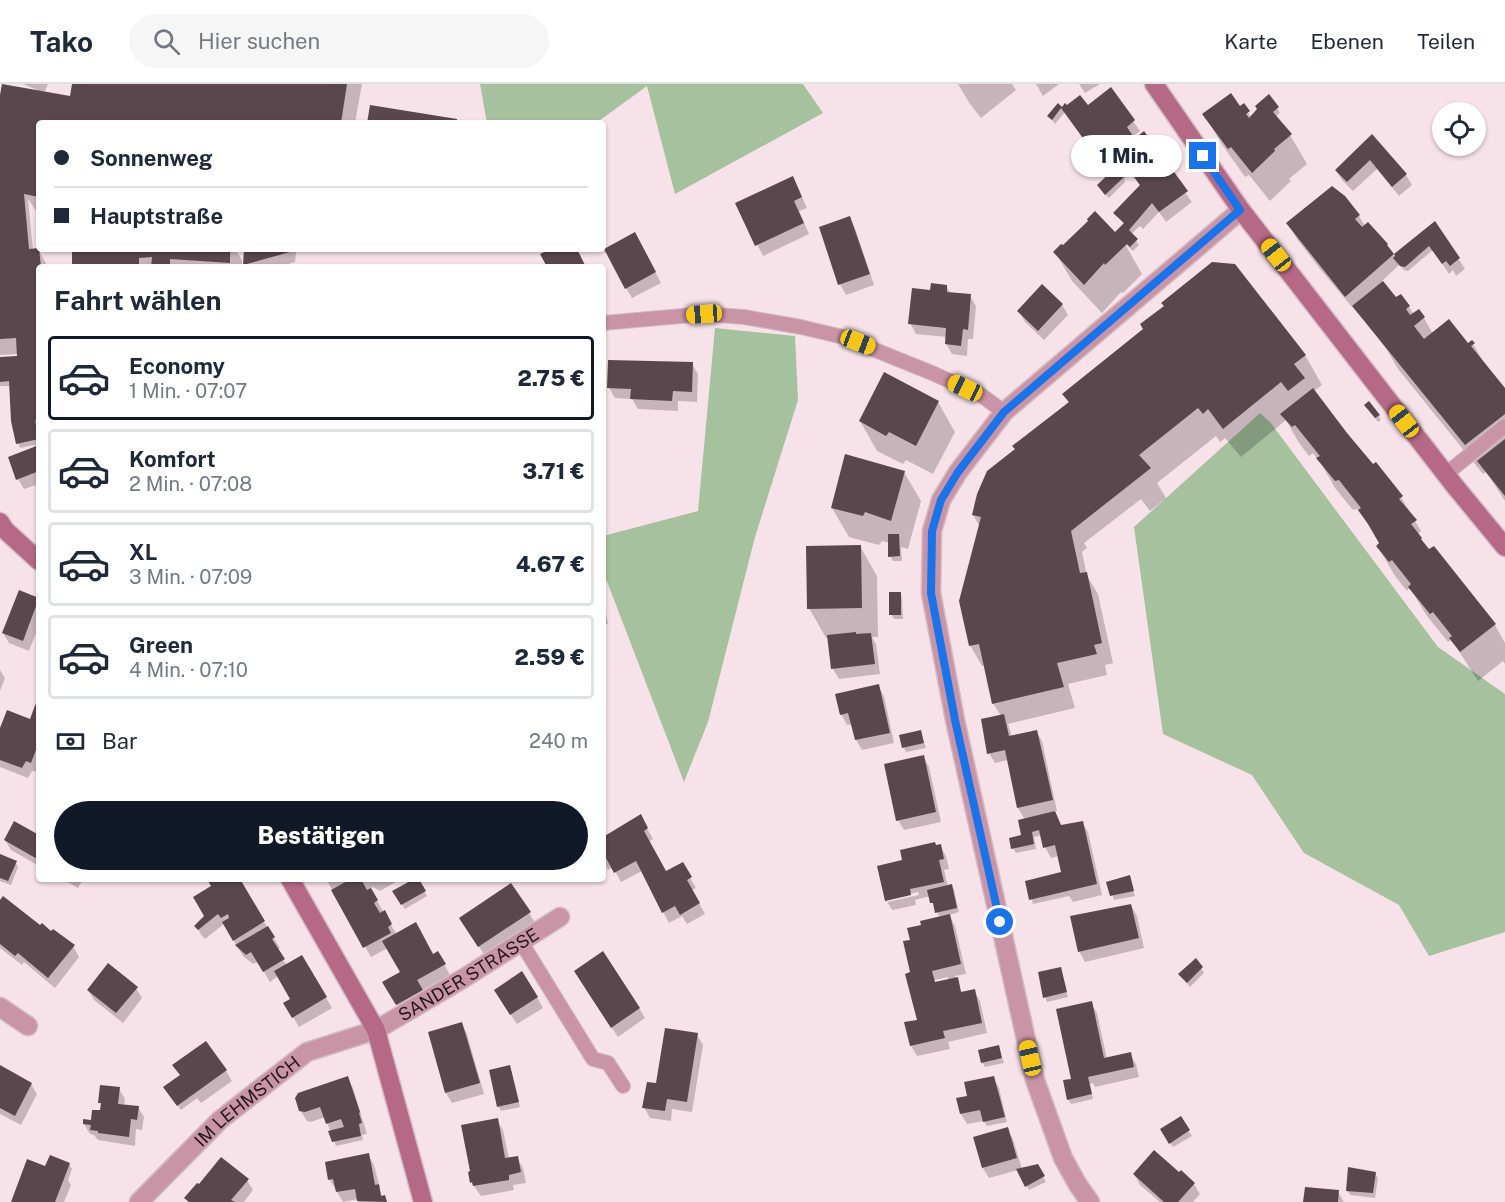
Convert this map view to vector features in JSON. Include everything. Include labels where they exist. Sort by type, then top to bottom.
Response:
[{"type":"main road","points":[[1154,84],[1240,210],[1505,547]]},
{"type":"main road","points":[[2,530],[36,558]]},
{"type":"main road","name":"SANDER STRASSE","points":[[292,882],[376,1030],[423,1202]]},
{"type":"street","points":[[1090,1202],[1063,1158],[1035,1080],[955,720],[931,593],[932,531],[941,500],[958,472],[1004,412],[1240,210]]},
{"type":"street","name":"SANDER STRASSE","points":[[376,1030],[560,917]]},
{"type":"street","points":[[0,1006],[28,1026]]},
{"type":"street","name":"IM LEHMSTICH","points":[[139,1202],[220,1120],[307,1052],[376,1030]]},
{"type":"lane","points":[[606,323],[704,314],[744,317],[801,327],[843,337],[932,373],[981,395],[1004,412]]},
{"type":"lane","points":[[1446,474],[1505,426]]},
{"type":"lane","points":[[521,942],[593,1059],[608,1063],[622,1086]]},
{"type":"green space","points":[[480,84],[803,84],[823,113],[675,194],[647,86],[600,120],[486,120]]},
{"type":"green space","points":[[715,328],[795,336],[798,400],[755,537],[708,722],[684,782],[606,579],[606,535],[698,511]]},
{"type":"green space","points":[[1260,413],[1270,422],[1438,647],[1505,694],[1505,932],[1429,956],[1399,905],[1304,853],[1252,775],[1163,734],[1134,527]]},
{"type":"building","points":[[2,84],[70,96],[72,84],[347,84],[341,120],[36,120],[36,196],[24,194],[29,249],[36,248],[36,252],[39,252],[41,264],[36,264],[36,440],[16,444],[11,421],[9,381],[0,382],[0,357],[17,356],[16,338],[0,339],[0,95]]},
{"type":"building","points":[[1111,87],[1135,120],[1127,127],[1133,136],[1115,150],[1108,141],[1093,152],[1061,108],[1052,120],[1047,116],[1058,103],[1062,107],[1080,95],[1088,105]]},
{"type":"building","points":[[1231,93],[1240,106],[1244,103],[1250,111],[1246,114],[1249,118],[1257,109],[1255,106],[1269,94],[1279,107],[1273,112],[1292,134],[1274,149],[1275,151],[1252,173],[1231,147],[1228,149],[1202,114]]},
{"type":"building","points":[[370,105],[457,119],[457,120],[368,120]]},
{"type":"building","points":[[1144,131],[1188,191],[1159,212],[1152,203],[1129,230],[1138,239],[1130,247],[1127,244],[1105,265],[1104,263],[1084,285],[1053,252],[1088,221],[1087,219],[1095,211],[1115,232],[1124,223],[1113,213],[1140,185],[1128,169],[1122,174],[1124,177],[1105,195],[1097,185],[1127,157],[1122,149]]},
{"type":"building","points":[[1372,134],[1407,174],[1392,187],[1370,160],[1347,182],[1335,170]]},
{"type":"building","points":[[793,176],[802,197],[794,201],[804,223],[755,246],[735,203]]},
{"type":"building","points":[[1332,186],[1345,196],[1360,215],[1355,219],[1362,227],[1368,222],[1394,254],[1345,297],[1286,223]]},
{"type":"building","points":[[850,216],[870,274],[838,285],[819,227]]},
{"type":"building","points":[[1435,221],[1460,258],[1450,266],[1446,261],[1442,264],[1429,246],[1405,267],[1400,266],[1393,258],[1394,254]]},
{"type":"building","points":[[635,232],[656,272],[625,289],[606,252],[606,248]]},
{"type":"building","points":[[72,252],[230,252],[230,263],[170,259],[170,264],[151,264],[152,257],[139,258],[139,264],[72,264]]},
{"type":"building","points":[[244,252],[290,252],[247,264],[243,264]]},
{"type":"building","points":[[578,252],[584,264],[545,264],[540,254]]},
{"type":"building","points":[[1212,262],[1235,264],[1306,355],[1294,364],[1305,378],[1288,391],[1281,382],[1223,429],[1208,409],[1203,414],[1198,408],[1139,455],[1151,468],[1071,531],[1080,573],[1087,572],[1102,643],[1094,645],[1097,654],[1057,663],[1064,687],[992,704],[979,644],[969,646],[959,601],[981,517],[972,515],[977,494],[987,471],[1015,449],[1012,446],[1069,402],[1062,394],[1143,329],[1140,324],[1164,306],[1161,303]]},
{"type":"building","points":[[1383,281],[1396,297],[1401,294],[1410,306],[1406,309],[1410,315],[1419,309],[1425,317],[1414,326],[1424,339],[1449,319],[1468,343],[1472,340],[1475,343],[1471,346],[1505,388],[1505,414],[1465,445],[1352,306]]},
{"type":"building","points":[[931,283],[947,285],[947,292],[971,294],[968,330],[963,329],[961,346],[945,344],[946,328],[908,324],[912,288],[930,290]]},
{"type":"building","points":[[1042,284],[1063,304],[1038,331],[1017,311]]},
{"type":"building","points":[[608,360],[693,362],[692,392],[673,391],[672,401],[630,399],[631,389],[607,388]]},
{"type":"building","points":[[884,372],[939,401],[916,446],[889,432],[886,436],[859,421]]},
{"type":"building","points":[[1313,388],[1347,433],[1373,464],[1376,462],[1403,496],[1399,499],[1417,520],[1411,524],[1421,539],[1429,549],[1434,546],[1496,624],[1460,652],[1449,638],[1452,636],[1433,612],[1430,614],[1408,587],[1411,584],[1392,560],[1389,562],[1376,546],[1379,543],[1358,510],[1361,508],[1339,480],[1335,481],[1316,458],[1320,456],[1295,425],[1292,427],[1280,414]]},
{"type":"building","points":[[1369,401],[1380,415],[1375,418],[1364,405]]},
{"type":"building","points":[[1505,439],[1505,496],[1477,461]]},
{"type":"building","points":[[36,446],[36,472],[16,480],[8,457]]},
{"type":"building","points":[[845,454],[905,471],[891,521],[865,512],[863,516],[831,508]]},
{"type":"building","points":[[888,534],[899,534],[900,556],[888,557]]},
{"type":"building","points":[[861,545],[862,608],[807,609],[806,546]]},
{"type":"building","points":[[19,590],[36,597],[36,606],[23,641],[2,633]]},
{"type":"building","points":[[889,592],[901,592],[901,615],[889,615]]},
{"type":"building","points":[[856,632],[856,634],[871,633],[875,664],[831,669],[827,635]]},
{"type":"building","points":[[879,684],[890,733],[855,740],[848,713],[840,715],[835,694]]},
{"type":"building","points":[[36,703],[36,750],[31,763],[26,761],[22,768],[0,760],[0,728],[7,710],[30,719]]},
{"type":"building","points":[[1004,714],[1009,736],[1037,730],[1053,800],[1017,808],[1005,750],[987,754],[981,719]]},
{"type":"building","points":[[921,730],[924,743],[902,748],[899,735]]},
{"type":"building","points":[[924,755],[936,812],[896,821],[884,764]]},
{"type":"building","points":[[1055,811],[1061,825],[1083,821],[1097,884],[1029,900],[1025,881],[1061,872],[1055,845],[1043,848],[1039,830],[1032,832],[1034,844],[1011,849],[1009,838],[1021,835],[1018,820]]},
{"type":"building","points":[[641,814],[648,828],[644,831],[666,871],[683,862],[692,877],[687,880],[700,903],[680,915],[675,906],[662,913],[636,861],[614,873],[606,858],[606,835]]},
{"type":"building","points":[[14,821],[36,833],[36,858],[4,840]]},
{"type":"building","points":[[935,842],[936,845],[941,844],[944,859],[939,860],[944,882],[910,889],[911,895],[885,901],[877,866],[902,860],[900,850]]},
{"type":"building","points":[[0,854],[17,861],[8,881],[0,878]]},
{"type":"building","points":[[1130,875],[1134,891],[1110,896],[1106,882]]},
{"type":"building","points":[[209,882],[242,882],[265,921],[233,941],[222,922],[229,918],[228,914],[221,918],[218,914],[198,930],[194,926],[204,916],[193,897],[211,886]]},
{"type":"building","points":[[346,882],[363,882],[367,890],[371,888],[378,900],[374,903],[380,913],[385,910],[392,924],[388,927],[391,933],[363,948],[331,890]]},
{"type":"building","points":[[408,882],[421,882],[426,891],[401,905],[392,891]]},
{"type":"building","points":[[511,883],[531,912],[478,947],[459,918]]},
{"type":"building","points":[[952,884],[957,908],[935,913],[927,890]]},
{"type":"building","points":[[3,896],[40,925],[42,923],[51,931],[53,929],[75,945],[48,978],[18,953],[15,956],[0,944],[0,900]]},
{"type":"building","points":[[1131,904],[1139,938],[1078,952],[1070,916]]},
{"type":"building","points":[[950,914],[961,964],[932,971],[935,982],[958,977],[961,992],[975,989],[982,1023],[943,1031],[945,1038],[910,1046],[904,1022],[917,1020],[905,974],[910,972],[903,941],[910,940],[907,928],[921,925],[920,921]]},
{"type":"building","points":[[416,922],[433,954],[438,951],[446,964],[417,980],[423,990],[396,1005],[382,982],[400,972],[382,941]]},
{"type":"building","points":[[268,926],[275,937],[272,939],[285,959],[263,972],[251,952],[246,955],[235,945]]},
{"type":"building","points":[[603,951],[640,1008],[611,1028],[574,971]]},
{"type":"building","points":[[302,955],[327,997],[292,1018],[283,1003],[290,999],[274,971]]},
{"type":"building","points":[[1196,958],[1203,967],[1187,983],[1178,974]]},
{"type":"building","points":[[108,963],[138,987],[116,1013],[87,990]]},
{"type":"building","points":[[1061,967],[1067,992],[1043,998],[1038,972]]},
{"type":"building","points":[[522,971],[538,997],[510,1015],[494,990]]},
{"type":"building","points":[[1092,1001],[1104,1058],[1131,1052],[1134,1067],[1088,1077],[1092,1094],[1067,1100],[1063,1080],[1071,1079],[1056,1009]]},
{"type":"building","points":[[462,1022],[480,1083],[445,1093],[428,1032]]},
{"type":"building","points":[[665,1028],[698,1033],[687,1102],[667,1099],[665,1111],[642,1108],[647,1082],[656,1083]]},
{"type":"building","points":[[206,1041],[227,1070],[177,1106],[163,1087],[180,1075],[172,1065]]},
{"type":"building","points":[[999,1045],[1002,1058],[981,1063],[978,1050]]},
{"type":"building","points":[[0,1065],[32,1083],[15,1116],[0,1108]]},
{"type":"building","points":[[510,1065],[519,1102],[497,1107],[489,1070]]},
{"type":"building","points":[[348,1076],[360,1112],[361,1136],[332,1142],[328,1131],[344,1127],[341,1119],[326,1124],[320,1107],[305,1112],[299,1111],[295,1098],[298,1093]]},
{"type":"building","points":[[994,1076],[1005,1117],[983,1122],[980,1110],[960,1114],[956,1098],[967,1096],[964,1082]]},
{"type":"building","points":[[100,1085],[120,1087],[118,1104],[139,1106],[137,1120],[131,1119],[129,1137],[98,1133],[98,1131],[90,1130],[91,1125],[83,1124],[83,1119],[91,1120],[92,1110],[100,1110],[101,1103],[98,1103]]},
{"type":"building","points":[[1181,1116],[1190,1130],[1169,1144],[1160,1129]]},
{"type":"building","points":[[498,1118],[505,1158],[518,1156],[521,1172],[509,1175],[509,1180],[473,1186],[472,1182],[470,1183],[468,1172],[470,1171],[461,1125]]},
{"type":"building","points":[[1008,1127],[1017,1158],[982,1168],[973,1137]]},
{"type":"building","points":[[1154,1150],[1195,1183],[1178,1202],[1164,1202],[1133,1174]]},
{"type":"building","points":[[369,1153],[375,1185],[379,1184],[381,1196],[385,1195],[387,1202],[357,1201],[355,1189],[336,1192],[333,1179],[328,1180],[325,1162]]},
{"type":"building","points":[[50,1155],[70,1163],[55,1202],[11,1202],[27,1159],[45,1166]]},
{"type":"building","points":[[221,1157],[249,1179],[231,1200],[235,1202],[189,1202],[184,1198],[197,1183],[199,1184]]},
{"type":"building","points":[[1038,1164],[1045,1176],[1025,1187],[1016,1169]]},
{"type":"building","points":[[1348,1167],[1376,1172],[1373,1193],[1346,1191]]},
{"type":"building","points":[[1305,1187],[1339,1190],[1338,1202],[1303,1202]]},
{"type":"route","points":[[1000,922],[955,720],[931,593],[932,531],[941,500],[958,472],[1004,412],[1240,210],[1203,156]]}]
